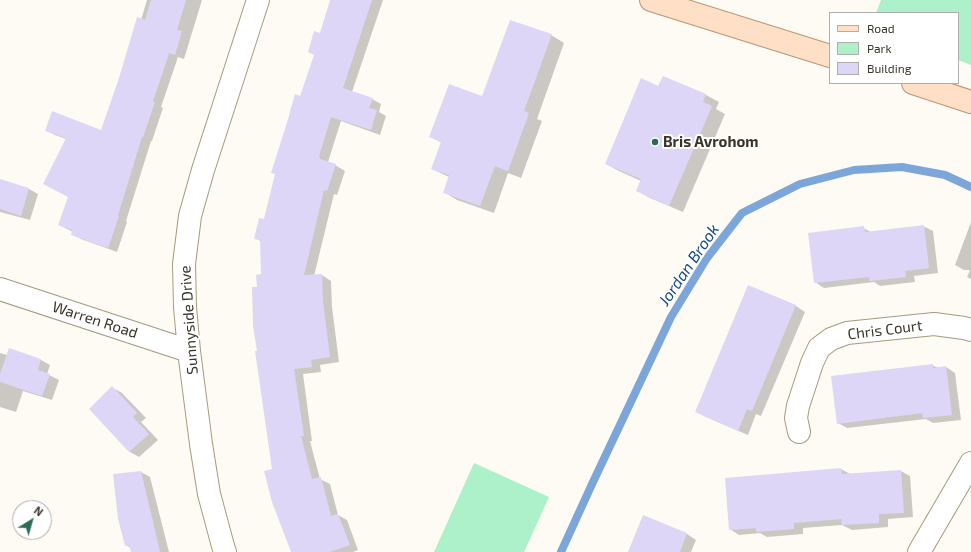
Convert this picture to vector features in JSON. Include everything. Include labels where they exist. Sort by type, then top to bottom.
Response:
[{"type":"main road","points":[[651,0],[829,56]]},
{"type":"main road","points":[[916,84],[971,102]]},
{"type":"street","name":"Sunnyside Drive","points":[[226,552],[209,494],[201,444],[185,307],[184,264],[190,216],[203,170],[258,0]]},
{"type":"street","name":"Warren Road","points":[[0,289],[190,350]]},
{"type":"street","name":"Chris Court","points":[[799,432],[796,418],[798,406],[812,363],[819,348],[831,339],[847,333],[934,324],[971,330]]},
{"type":"street","points":[[918,552],[971,463]]},
{"type":"green space","points":[[881,0],[971,0],[971,65],[959,60],[959,12],[876,12]]},
{"type":"green space","points":[[474,463],[549,497],[524,552],[434,552]]},
{"type":"building","points":[[151,0],[186,0],[177,30],[182,31],[175,55],[169,53],[153,101],[155,102],[142,137],[108,248],[71,235],[72,230],[58,225],[68,197],[43,184],[66,138],[45,131],[52,111],[101,130],[119,78],[137,17],[145,20]]},
{"type":"building","points":[[330,0],[372,0],[343,88],[373,98],[369,108],[377,110],[371,130],[331,117],[319,156],[320,159],[336,164],[327,191],[324,190],[304,275],[322,274],[323,302],[330,357],[311,360],[312,367],[294,369],[304,436],[301,436],[312,479],[321,477],[331,516],[338,514],[350,545],[330,552],[291,552],[272,502],[264,471],[272,469],[255,351],[257,351],[253,326],[252,287],[257,287],[256,275],[261,274],[260,240],[254,239],[259,218],[264,219],[275,174],[271,173],[295,94],[300,96],[314,55],[308,52],[314,31],[320,33]]},
{"type":"building","points":[[510,20],[552,34],[524,111],[529,113],[508,171],[495,166],[480,206],[443,193],[449,175],[431,169],[441,142],[429,137],[449,84],[482,96]]},
{"type":"building","name":"Bris Avrohom","points":[[663,76],[706,94],[703,102],[712,106],[669,206],[636,191],[641,179],[605,164],[641,78],[658,86]]},
{"type":"building","points":[[0,179],[29,188],[21,216],[0,209]]},
{"type":"building","points":[[924,225],[929,268],[905,271],[906,277],[870,281],[869,277],[814,283],[808,233],[864,226],[865,232]]},
{"type":"building","points":[[748,285],[796,305],[752,411],[747,409],[738,431],[695,412]]},
{"type":"building","points":[[9,348],[41,359],[38,370],[50,374],[42,396],[0,382],[0,374]]},
{"type":"building","points":[[933,364],[933,368],[946,366],[952,415],[923,418],[922,413],[837,424],[831,376]]},
{"type":"building","points":[[112,386],[137,413],[133,417],[149,434],[129,452],[89,409]]},
{"type":"building","points":[[841,468],[842,474],[901,470],[904,513],[879,514],[879,523],[842,525],[841,519],[794,523],[794,529],[756,532],[756,528],[729,530],[725,478]]},
{"type":"building","points":[[141,471],[160,552],[131,552],[129,545],[125,546],[118,519],[113,474]]},
{"type":"building","points":[[643,515],[687,533],[680,552],[628,552]]},
{"type":"waterway","name":"Jordan Brook","points":[[561,552],[671,317],[707,258],[742,213],[800,184],[854,170],[902,167],[945,175],[971,187]]},
{"type":"place","name":"Bris Avrohom","points":[[655,142]]}]
